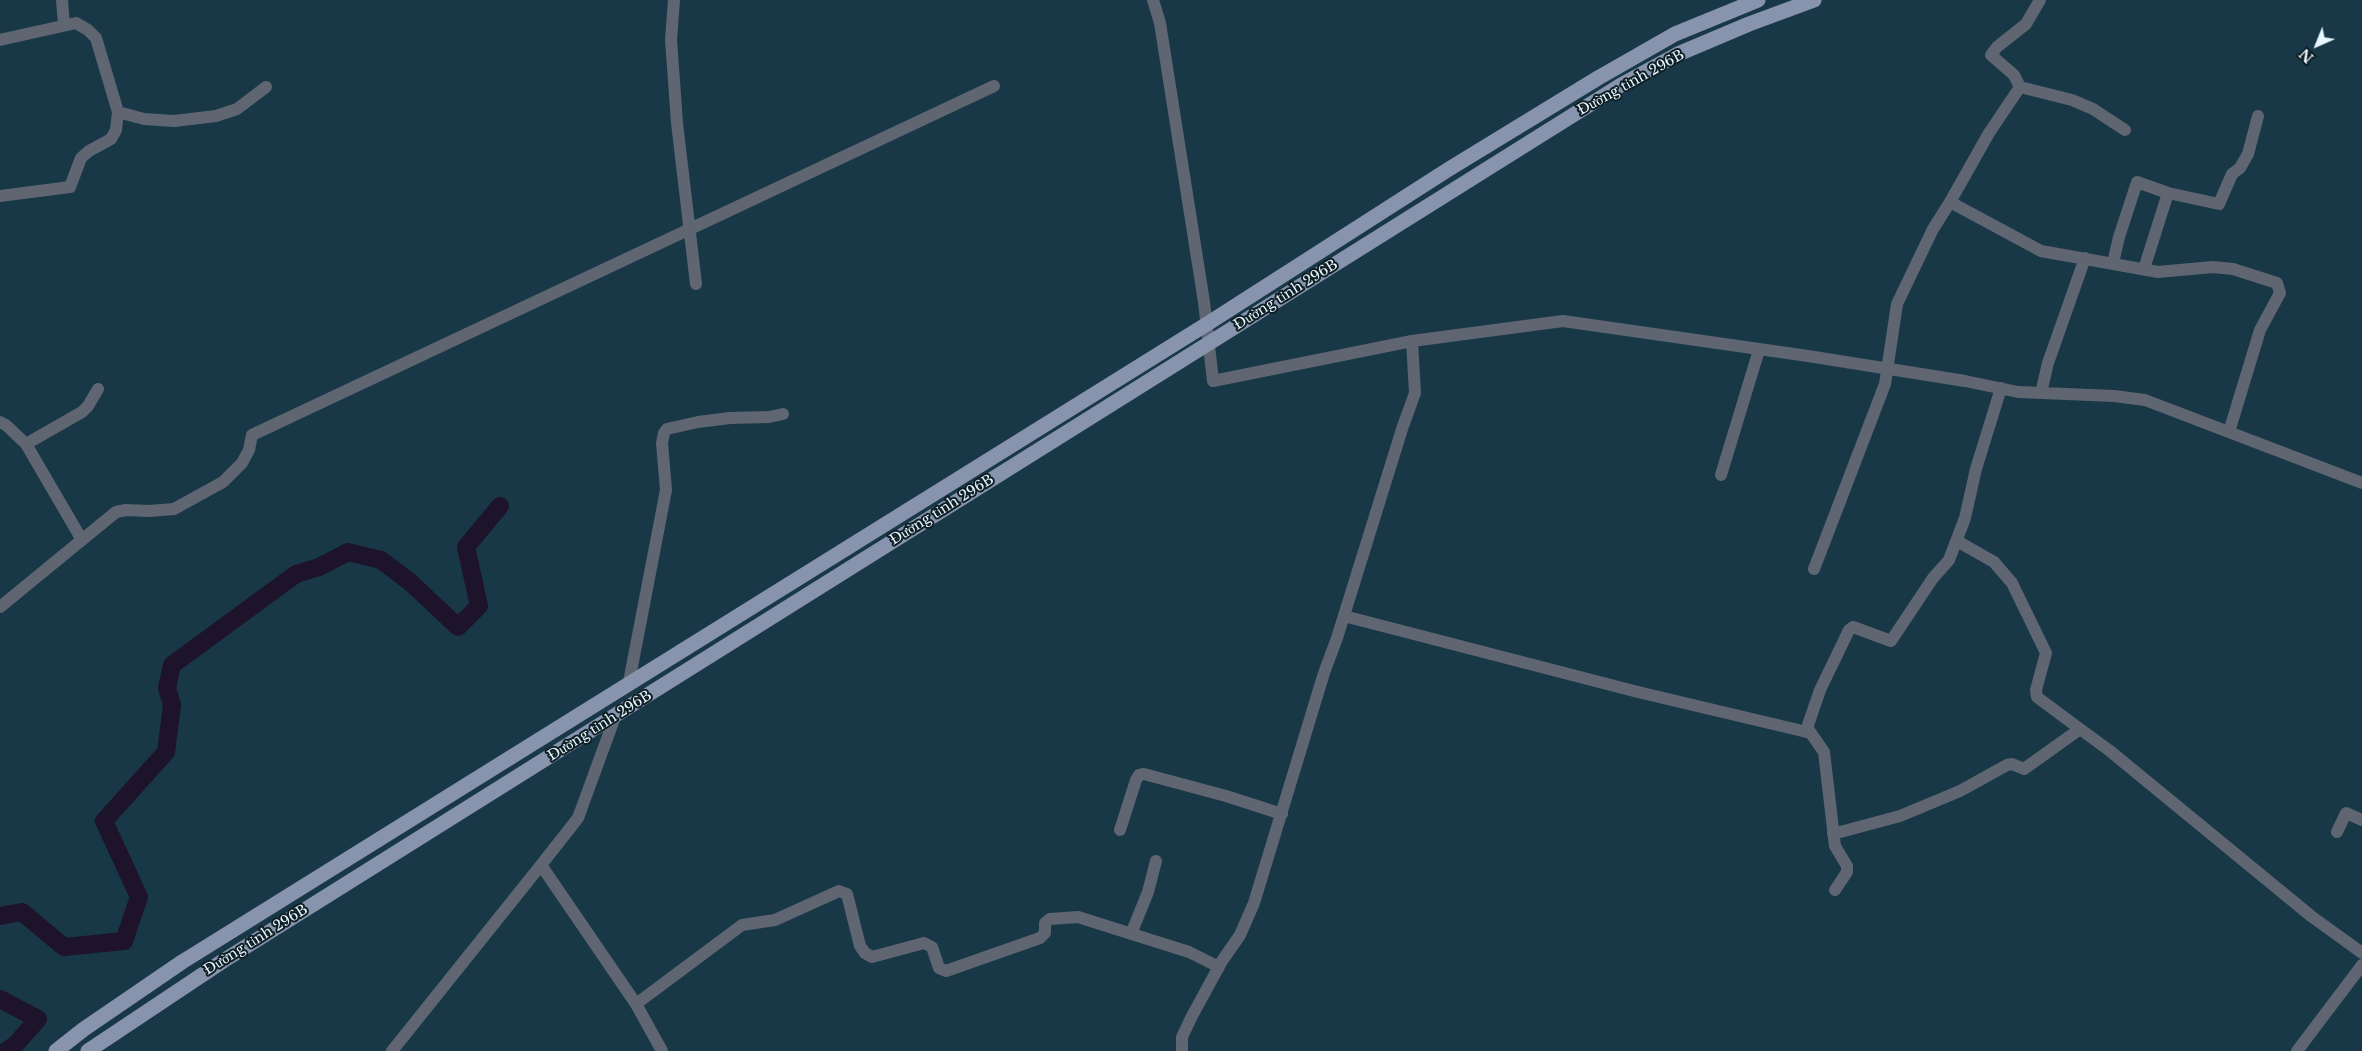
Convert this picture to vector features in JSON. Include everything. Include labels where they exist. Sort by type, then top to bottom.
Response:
[{"type":"main road","name":"Đường tỉnh 296B","points":[[56,1051],[84,1029],[182,962],[1207,324],[1598,78],[1675,34],[1758,0]]},
{"type":"main road","name":"Đường tỉnh 296B","points":[[88,1051],[222,961],[615,717],[1622,84],[1678,54],[1749,24],[1814,0]]},
{"type":"street","points":[[62,0],[64,25]]},
{"type":"street","points":[[674,0],[671,40],[688,230],[696,284]]},
{"type":"street","points":[[1152,0],[1160,23],[1210,343],[1214,381],[1412,341],[1563,321],[1888,369],[2001,388],[2041,393],[2114,396],[2145,400],[2362,483]]},
{"type":"street","points":[[2040,0],[2026,24],[1991,55],[2014,75],[2020,87],[2072,100],[2093,109],[2125,130]]},
{"type":"street","points":[[0,40],[76,23],[88,30],[96,38],[118,112],[116,130],[112,138],[89,151],[81,158],[70,187],[0,196]]},
{"type":"street","points":[[0,607],[116,512],[174,508],[204,494],[223,482],[242,463],[249,450],[252,435],[994,86]]},
{"type":"street","points":[[118,112],[144,118],[174,121],[216,116],[237,109],[266,87]]},
{"type":"street","points":[[1814,569],[1833,515],[1875,412],[1888,369],[1897,304],[1933,229],[1989,133],[2020,87]]},
{"type":"street","points":[[2113,264],[2137,182],[2168,194],[2219,204],[2232,174],[2240,168],[2248,154],[2258,116]]},
{"type":"street","points":[[2144,269],[2168,194]]},
{"type":"street","points":[[1950,202],[2041,251],[2158,272],[2213,267],[2265,278],[2277,284],[2280,288],[2277,300],[2260,330],[2229,432]]},
{"type":"street","points":[[2041,393],[2048,363],[2085,258]]},
{"type":"street","points":[[1182,1051],[1182,1037],[1219,967],[1247,922],[1282,814],[1324,673],[1415,392],[1412,341]]},
{"type":"street","points":[[1721,475],[1760,350]]},
{"type":"street","points":[[1835,890],[1847,872],[1847,866],[1835,846],[1824,752],[1808,725],[1820,690],[1849,630],[1853,627],[1891,641],[1933,578],[1949,560],[1965,518],[1983,443],[2001,388]]},
{"type":"street","points":[[26,444],[82,412],[98,389]]},
{"type":"street","points":[[630,682],[666,490],[662,443],[664,433],[667,429],[698,422],[730,418],[769,417],[782,414]]},
{"type":"street","points":[[0,422],[6,425],[26,444],[82,540]]},
{"type":"street","points":[[1957,541],[1994,562],[2012,583],[2046,653],[2036,690],[2037,698],[2110,751],[2312,916],[2362,953]]},
{"type":"street","points":[[1344,616],[1638,692],[1811,733]]},
{"type":"street","points":[[392,1051],[578,818],[615,717]]},
{"type":"street","points":[[1833,834],[1908,813],[1960,791],[2007,765],[2012,764],[2024,769],[2080,729]]},
{"type":"street","points":[[1120,830],[1136,780],[1139,775],[1144,774],[1226,796],[1282,814]]},
{"type":"street","points":[[2337,832],[2346,813],[2362,820]]},
{"type":"street","points":[[1131,934],[1148,892],[1156,862]]},
{"type":"street","points":[[541,865],[636,1004],[662,1051]]},
{"type":"street","points":[[636,1004],[742,925],[775,920],[839,891],[848,894],[860,946],[865,953],[872,957],[924,943],[932,947],[939,968],[942,971],[1040,938],[1045,933],[1046,923],[1050,919],[1078,917],[1188,952],[1219,967]]},
{"type":"street","points":[[2297,1051],[2362,965]]},
{"type":"waterway","points":[[0,916],[22,912],[64,947],[124,941],[139,897],[104,821],[166,752],[172,705],[167,688],[172,665],[296,574],[319,567],[348,552],[381,560],[410,582],[458,627],[479,606],[466,547],[500,506]]},
{"type":"waterway","points":[[0,999],[38,1019],[16,1044],[6,1051]]}]
